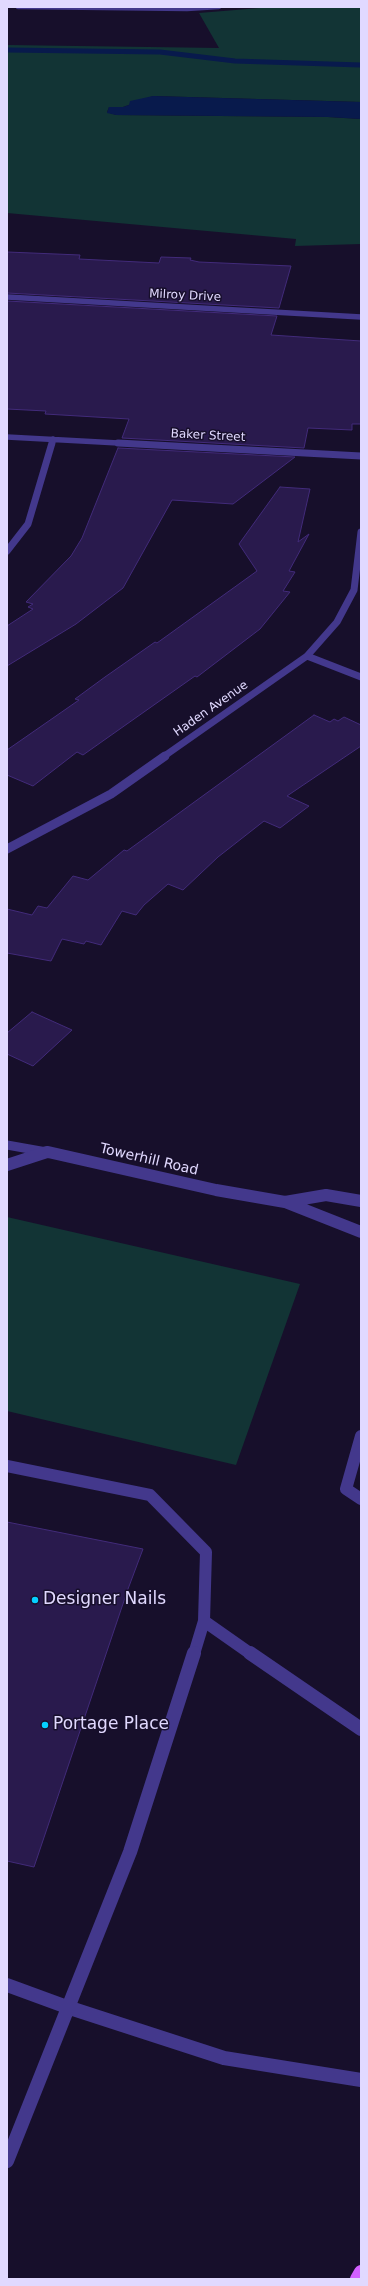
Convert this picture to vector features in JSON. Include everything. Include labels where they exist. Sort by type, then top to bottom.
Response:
[{"type":"main road","points":[[357,2279],[361,2272]]},
{"type":"street","points":[[18,7],[187,9],[219,7]]},
{"type":"street","name":"Milroy Drive","points":[[7,297],[361,317]]},
{"type":"street","name":"Baker Street","points":[[7,437],[361,456]]},
{"type":"street","points":[[7,551],[28,524],[53,439]]},
{"type":"street","name":"Haden Avenue","points":[[7,849],[111,794],[307,656],[338,622],[354,590],[361,532]]},
{"type":"street","points":[[307,656],[361,677]]},
{"type":"street","name":"Towerhill Road","points":[[7,1145],[48,1152],[216,1190],[285,1202],[361,1232]]},
{"type":"street","points":[[7,1165],[48,1152]]},
{"type":"street","name":"Towerhill Road","points":[[285,1202],[326,1195],[361,1201]]},
{"type":"street","points":[[361,1436],[346,1489],[361,1499]]},
{"type":"street","points":[[7,1466],[150,1495],[206,1552],[204,1621],[130,1852],[67,2007],[7,2162]]},
{"type":"street","points":[[204,1621],[361,1729]]},
{"type":"street","points":[[7,1985],[67,2007],[224,2058],[361,2080]]},
{"type":"green space","points":[[272,7],[361,7],[361,102],[153,96],[123,107],[109,107],[107,112],[116,115],[328,117],[361,119],[361,244],[295,246],[296,239],[7,213],[7,45],[219,48],[199,13]]},
{"type":"green space","points":[[7,1217],[300,1284],[236,1465],[7,1411]]},
{"type":"water","points":[[153,96],[361,102],[361,119],[328,117],[116,115],[107,113],[109,107],[123,107],[129,105],[130,101]]},
{"type":"building","points":[[7,252],[80,255],[79,259],[159,263],[161,257],[191,258],[190,260],[199,262],[291,266],[279,308],[7,293]]},
{"type":"building","points":[[7,301],[277,316],[271,335],[361,341],[361,424],[352,424],[352,430],[308,428],[304,448],[122,438],[129,419],[45,414],[46,411],[7,409]]},
{"type":"building","points":[[118,448],[295,457],[233,504],[172,500],[123,588],[76,624],[7,666],[7,626],[33,609],[28,607],[33,604],[26,602],[71,556],[82,538]]},
{"type":"building","points":[[280,487],[310,489],[298,542],[309,534],[289,571],[295,572],[283,591],[290,592],[260,629],[197,677],[195,676],[83,755],[77,752],[33,786],[7,775],[7,750],[79,700],[75,699],[105,677],[155,642],[157,643],[257,571],[239,544]]},
{"type":"building","points":[[314,715],[330,722],[334,719],[338,721],[344,717],[361,725],[361,746],[287,796],[309,806],[280,828],[264,821],[218,857],[183,890],[168,884],[144,905],[136,915],[122,911],[101,945],[86,941],[84,944],[62,939],[51,961],[7,953],[7,909],[32,915],[38,906],[47,908],[73,876],[88,880],[124,850],[127,851]]},
{"type":"building","points":[[32,1012],[72,1030],[33,1066],[7,1054],[7,1033]]},
{"type":"building","name":"Portage Place","points":[[7,1522],[143,1549],[128,1589],[34,1867],[7,1861]]},
{"type":"waterway","points":[[7,50],[160,52],[235,61],[361,65]]},
{"type":"place","name":"Designer Nails","points":[[35,1600]]},
{"type":"place","name":"Portage Place","points":[[45,1725]]}]
